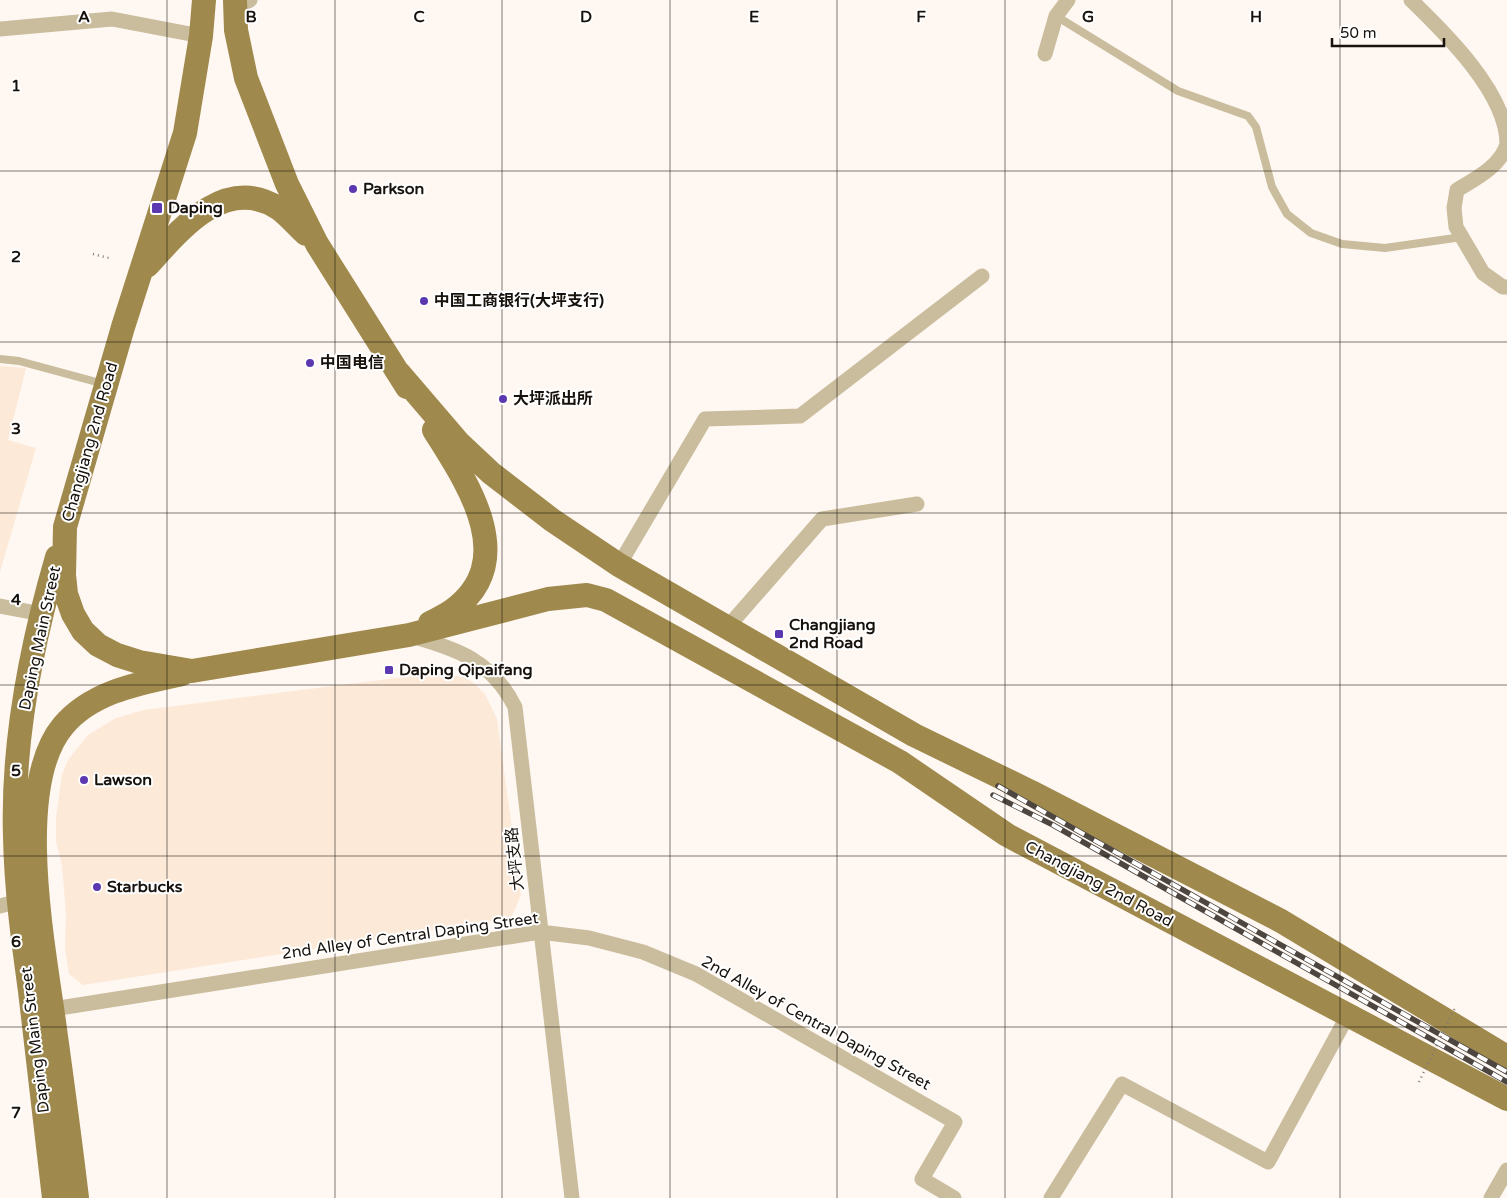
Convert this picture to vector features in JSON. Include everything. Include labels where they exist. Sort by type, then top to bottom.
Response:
[{"type":"main road","name":"Changjiang 2nd Road","points":[[192,671],[139,662],[117,655],[98,645],[83,630],[73,614],[66,594],[64,575],[65,527],[106,384],[185,133],[202,36],[204,0]]},
{"type":"main road","name":"Changjiang 2nd Road","points":[[240,3],[246,78],[287,184],[317,244],[468,485],[480,511],[484,530],[485,550],[482,569],[475,586],[454,609],[410,635]]},
{"type":"main road","name":"Changjiang 2nd Road","points":[[142,272],[184,226],[205,210],[226,199],[253,199],[277,208],[317,244]]},
{"type":"main road","name":"Changjiang 2nd Road","points":[[398,373],[460,442],[491,473],[552,520],[619,565],[726,629],[914,735],[1032,792],[1281,921],[1507,1058]]},
{"type":"main road","name":"Daping Main Street","points":[[54,1198],[9,903],[15,836],[16,788],[26,698],[42,614],[65,527]]},
{"type":"main road","name":"Changjiang 2nd Road","points":[[410,635],[548,599],[587,595],[606,600],[900,762],[1007,835],[1507,1099]]},
{"type":"main road","name":"Daping Main Street","points":[[77,1198],[38,898],[36,817],[44,760],[52,741],[64,724],[96,700],[132,685],[192,671],[410,635]]},
{"type":"street","points":[[1045,54],[1056,16],[1068,0]]},
{"type":"street","points":[[1411,0],[1463,50],[1498,96],[1507,117],[1507,145],[1491,168],[1457,190],[1454,208],[1456,227],[1483,273],[1503,287],[1507,287]]},
{"type":"street","points":[[0,30],[112,19],[202,36]]},
{"type":"street","points":[[619,565],[705,418],[800,416],[982,276]]},
{"type":"street","points":[[726,629],[822,519],[917,504]]},
{"type":"street","points":[[0,606],[42,614]]},
{"type":"street","name":"大坪支路","points":[[410,635],[446,646],[477,662],[506,689],[515,707],[572,1198]]},
{"type":"street","name":"2nd Alley of Central Daping Street","points":[[52,1009],[540,932],[589,938],[643,952],[696,974],[956,1122],[922,1179],[954,1198]]},
{"type":"street","points":[[1051,1198],[1122,1084],[1268,1162],[1348,1015]]},
{"type":"street","points":[[1491,1198],[1507,1170]]},
{"type":"lane","points":[[1056,16],[1178,91],[1248,116],[1256,127],[1272,187],[1287,214],[1311,233],[1342,244],[1384,248],[1462,237]]},
{"type":"lane","points":[[0,359],[19,361],[106,384]]},
{"type":"path","points":[[93,254],[109,258]]},
{"type":"path","points":[[1420,1082],[1456,1006]]},
{"type":"shaded area","points":[[0,366],[26,368],[8,440],[36,448],[0,572]]},
{"type":"shaded area","points":[[437,673],[464,677],[475,684],[485,694],[497,719],[521,895],[511,918],[83,985],[69,974],[65,948],[66,914],[62,865],[56,841],[56,817],[62,775],[68,760],[88,735],[116,718],[144,710]]},
{"type":"railway","points":[[998,786],[1507,1072]]},
{"type":"railway","points":[[993,795],[1053,825],[1507,1082]]},
{"type":"place","name":"Parkson","points":[[353,189]]},
{"type":"place","name":"Daping","points":[[157,208]]},
{"type":"place","name":"中国工商银行(大坪支行)","points":[[424,301]]},
{"type":"place","name":"中国电信","points":[[310,363]]},
{"type":"place","name":"大坪派出所","points":[[503,399]]},
{"type":"place","name":"Changjiang 2nd Road","points":[[779,634]]},
{"type":"place","name":"Daping Qipaifang","points":[[389,670]]},
{"type":"place","name":"Lawson","points":[[84,780]]},
{"type":"place","name":"Starbucks","points":[[97,887]]}]
